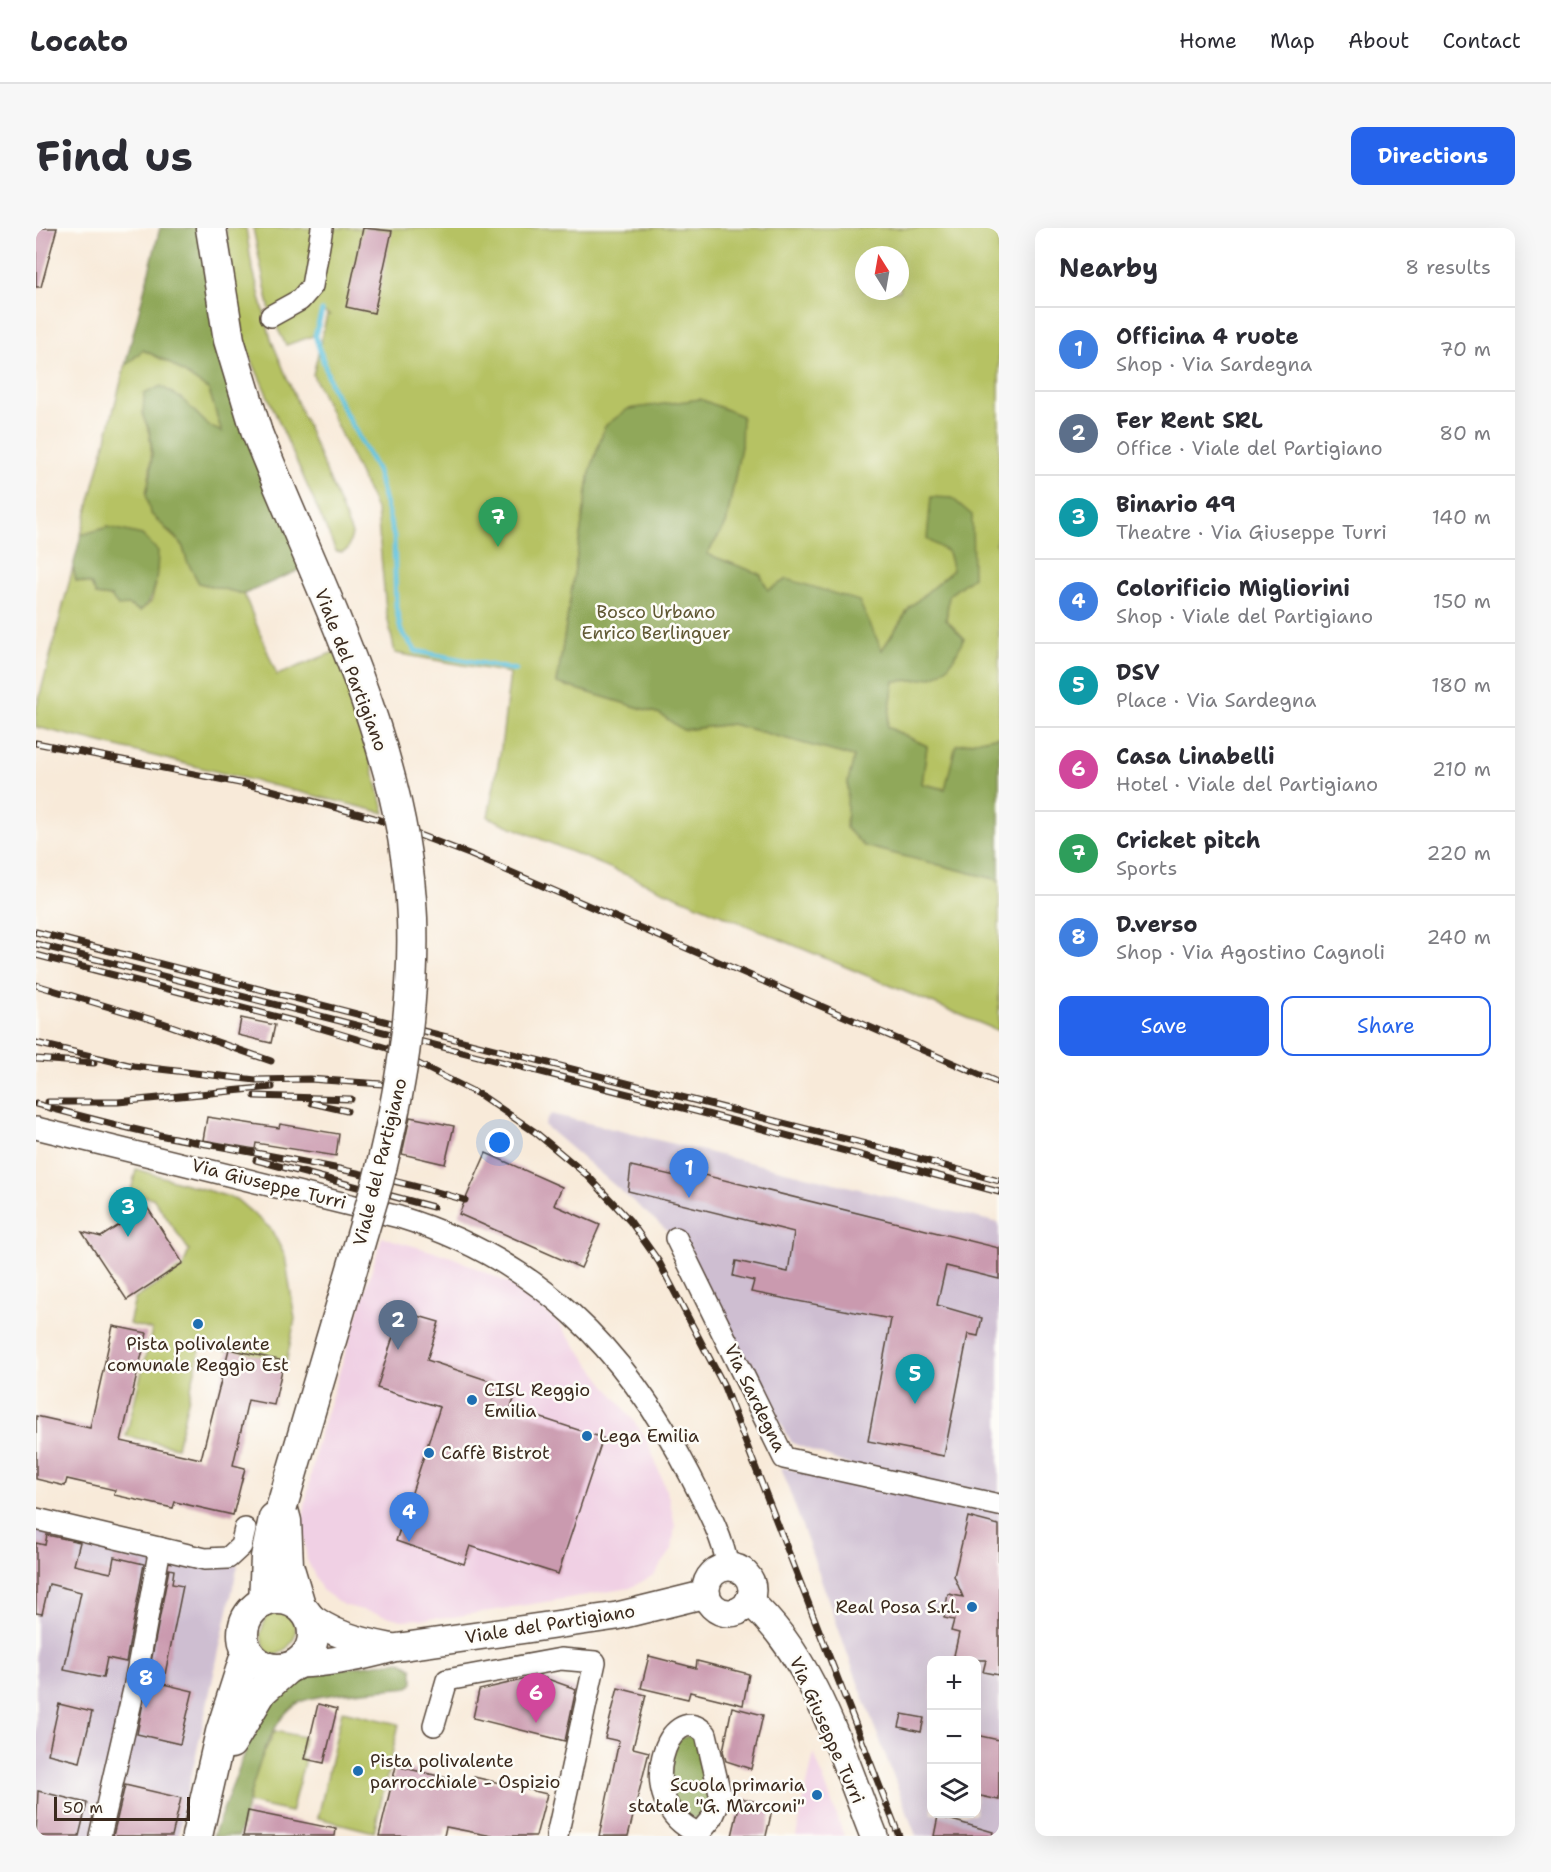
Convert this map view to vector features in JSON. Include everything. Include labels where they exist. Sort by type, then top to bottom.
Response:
[{"type":"main road","name":"Viale del Partigiano","points":[[211,228],[228,340],[257,433],[361,686],[383,752],[399,817],[411,916],[409,1018],[393,1119],[378,1181],[282,1506],[274,1517],[270,1529],[264,1602]]},
{"type":"main road","name":"Viale del Partigiano","points":[[210,1783],[253,1703],[271,1681],[293,1666],[309,1646],[311,1635],[288,1566],[286,1521],[282,1506]]},
{"type":"main road","name":"Viale del Partigiano","points":[[197,1836],[221,1732],[247,1651],[245,1628],[249,1617],[264,1602],[283,1598],[304,1610]]},
{"type":"main road","name":"Viale del Partigiano","points":[[247,1651],[252,1660],[269,1670],[293,1666]]},
{"type":"street","points":[[271,316],[300,300],[312,286],[322,228]]},
{"type":"street","name":"Via Giuseppe Turri","points":[[36,1128],[389,1214],[442,1230],[506,1263],[569,1312],[602,1344],[637,1385],[675,1447],[715,1526],[725,1550],[728,1567]]},
{"type":"street","name":"Via Sardegna","points":[[676,1238],[784,1458],[999,1504]]},
{"type":"street","points":[[36,1519],[205,1559],[228,1558],[241,1546],[245,1529]]},
{"type":"street","points":[[100,1836],[134,1689],[160,1548]]},
{"type":"street","points":[[728,1567],[736,1568],[748,1577],[752,1591],[749,1601],[740,1610],[726,1613],[712,1606],[706,1594],[709,1578],[714,1572],[728,1567]]},
{"type":"street","name":"Viale del Partigiano","points":[[293,1666],[363,1657],[393,1648],[617,1616],[706,1594]]},
{"type":"street","name":"Via Giuseppe Turri","points":[[749,1601],[770,1620],[796,1657],[829,1725],[874,1836]]},
{"type":"street","name":"Viale del Partigiano","points":[[304,1610],[317,1623],[345,1636],[393,1648]]},
{"type":"street","points":[[434,1725],[447,1680],[561,1659],[596,1662],[557,1836]]},
{"type":"street","points":[[693,1725],[701,1727],[706,1734],[721,1798],[712,1818],[697,1835],[673,1818],[664,1803],[661,1787],[668,1740],[675,1730],[693,1725]]},
{"type":"shaded area","points":[[551,1114],[999,1223],[999,1836],[916,1836],[855,1675],[781,1467],[948,1503],[792,1443],[676,1238],[544,1125]]},
{"type":"shaded area","points":[[382,1237],[452,1257],[515,1286],[555,1319],[646,1437],[669,1498],[675,1525],[672,1550],[654,1575],[630,1588],[453,1617],[402,1620],[343,1605],[322,1590],[307,1560],[302,1522],[317,1443]]},
{"type":"shaded area","points":[[36,1518],[238,1565],[178,1836],[36,1836]]},
{"type":"shaded area","name":"Scuola primaria statale \"G. Marconi\"","points":[[814,1753],[844,1836],[796,1836]]},
{"type":"green space","points":[[160,228],[203,228],[304,568],[244,594],[199,583],[187,561],[182,544],[150,513],[146,494],[151,474],[152,450],[149,429],[143,416],[144,394],[161,386],[182,399],[209,426],[222,432],[209,390],[168,362],[143,350],[125,366]]},
{"type":"green space","points":[[226,228],[246,228],[251,262],[271,339],[352,534],[348,549],[342,552],[336,551],[246,347],[233,286]]},
{"type":"green space","points":[[253,228],[999,228],[999,529],[996,543],[999,549],[999,736],[991,739],[946,789],[922,784],[927,746],[887,727],[894,681],[964,638],[946,620],[949,595],[973,577],[948,552],[953,570],[910,607],[882,650],[768,590],[760,574],[706,554],[726,524],[741,446],[605,426],[590,473],[557,683],[660,714],[683,730],[732,724],[855,757],[848,782],[864,846],[999,880],[999,1031],[488,817],[501,748],[510,673],[395,653],[386,611],[377,511],[313,375],[327,315],[329,315],[322,311],[313,336],[286,345],[271,316]]},
{"type":"green space","points":[[143,350],[168,362],[209,390],[222,433],[209,426],[195,412],[143,416],[151,445],[150,474],[146,494],[167,531],[182,544],[187,561],[199,583],[244,594],[277,675],[339,650],[385,813],[36,727],[36,710],[73,567],[76,581],[91,584],[96,595],[111,597],[140,611],[151,602],[156,584],[108,527],[81,535],[125,366]]},
{"type":"green space","name":"Bosco Urbano Enrico Berlinguer","points":[[700,399],[742,416],[741,446],[726,524],[707,554],[760,574],[768,590],[787,579],[859,601],[882,650],[910,607],[953,570],[948,552],[927,539],[931,497],[952,498],[972,515],[973,577],[949,595],[946,620],[964,638],[951,662],[938,674],[921,679],[894,681],[887,727],[927,746],[922,784],[945,789],[956,745],[999,736],[999,880],[864,846],[846,828],[848,782],[854,757],[732,724],[683,730],[660,714],[557,683],[590,472],[605,426],[628,409]]},
{"type":"green space","points":[[108,527],[142,535],[158,551],[157,576],[153,591],[140,611],[129,605],[118,606],[111,597],[96,595],[91,584],[76,581],[73,567],[81,535]]},
{"type":"green space","points":[[136,1169],[236,1199],[271,1229],[285,1256],[295,1319],[286,1364],[201,1345],[177,1447],[126,1436],[152,1330],[129,1324],[135,1299],[183,1267],[189,1250],[153,1198],[142,1196],[128,1204]]},
{"type":"green space","points":[[276,1612],[285,1614],[291,1619],[296,1631],[290,1645],[276,1655],[267,1652],[260,1634],[267,1616]]},
{"type":"green space","points":[[400,1661],[413,1669],[413,1683],[409,1687],[322,1696],[300,1702],[288,1711],[277,1725],[260,1762],[239,1836],[213,1836],[248,1745],[273,1698],[297,1680],[315,1672]]},
{"type":"green space","name":"Pista polivalente parrocchiale - Ospizio","points":[[342,1711],[399,1724],[374,1832],[318,1818]]},
{"type":"green space","points":[[275,1731],[304,1737],[300,1758],[305,1759],[291,1812],[248,1803],[258,1765]]},
{"type":"green space","points":[[697,1733],[715,1795],[703,1814],[695,1819],[677,1810],[669,1783],[675,1740]]},
{"type":"building","points":[[36,228],[57,228],[41,287],[36,287]]},
{"type":"building","points":[[363,228],[392,231],[374,313],[346,307]]},
{"type":"building","points":[[241,1018],[275,1025],[271,1043],[238,1035]]},
{"type":"building","points":[[207,1117],[279,1128],[280,1124],[339,1134],[336,1156],[256,1143],[255,1149],[203,1140]]},
{"type":"building","points":[[410,1117],[454,1126],[445,1164],[402,1154]]},
{"type":"building","points":[[486,1153],[562,1187],[554,1205],[600,1225],[581,1268],[459,1214]]},
{"type":"building","points":[[631,1166],[675,1176],[677,1171],[702,1178],[704,1175],[999,1248],[999,1279],[946,1266],[937,1305],[982,1318],[978,1336],[968,1334],[944,1456],[868,1441],[891,1319],[751,1292],[754,1281],[733,1276],[736,1261],[788,1272],[794,1232],[628,1191]]},
{"type":"building","points":[[147,1207],[183,1263],[127,1300],[82,1232],[101,1237]]},
{"type":"building","points":[[401,1311],[439,1322],[427,1360],[517,1390],[511,1408],[603,1438],[558,1574],[470,1546],[464,1564],[396,1541],[440,1407],[377,1388]]},
{"type":"building","points":[[113,1326],[147,1333],[121,1441],[201,1459],[229,1349],[284,1361],[274,1405],[248,1400],[233,1465],[245,1468],[233,1515],[175,1502],[173,1508],[114,1495],[115,1490],[67,1479],[65,1486],[36,1479],[36,1416],[90,1428]]},
{"type":"building","name":"Real Posa S.r.l.","points":[[968,1517],[999,1525],[999,1675],[983,1672],[986,1660],[981,1660],[981,1656],[954,1656],[959,1633],[951,1631],[954,1620],[944,1618],[948,1594],[963,1597],[954,1576]]},
{"type":"building","points":[[47,1535],[80,1542],[74,1565],[111,1573],[114,1557],[144,1564],[126,1662],[107,1658],[103,1678],[64,1670],[81,1592],[49,1584],[42,1614],[36,1613],[36,1543],[45,1545]]},
{"type":"building","points":[[169,1569],[174,1570],[172,1584],[183,1586],[163,1684],[193,1691],[180,1744],[137,1734]]},
{"type":"building","points":[[649,1656],[696,1668],[697,1661],[749,1674],[743,1705],[690,1692],[688,1699],[641,1688]]},
{"type":"building","points":[[539,1676],[576,1689],[565,1741],[473,1718],[479,1690]]},
{"type":"building","points":[[618,1688],[646,1695],[633,1748],[649,1752],[628,1836],[599,1836],[619,1741],[605,1738]]},
{"type":"building","points":[[59,1704],[92,1712],[80,1762],[48,1754]]},
{"type":"building","points":[[318,1704],[337,1709],[324,1763],[305,1759]]},
{"type":"building","points":[[732,1707],[763,1715],[751,1769],[726,1761],[723,1751]]},
{"type":"building","points":[[902,1714],[924,1718],[921,1732],[899,1727]]},
{"type":"building","points":[[981,1736],[999,1740],[999,1800],[981,1796]]},
{"type":"building","points":[[396,1766],[473,1784],[474,1777],[547,1794],[536,1836],[492,1836],[446,1827],[444,1836],[379,1836]]},
{"type":"building","points":[[125,1785],[181,1798],[172,1836],[113,1836]]},
{"type":"building","points":[[38,1791],[87,1803],[79,1836],[36,1836]]},
{"type":"building","points":[[741,1798],[773,1806],[766,1836],[732,1836]]},
{"type":"building","points":[[248,1811],[336,1829],[335,1836],[243,1836]]},
{"type":"building","points":[[938,1818],[993,1832],[992,1836],[934,1836]]},
{"type":"waterway","points":[[322,311],[315,335],[332,388],[377,471],[394,537],[396,607],[401,631],[416,651],[516,670]]},
{"type":"railway","points":[[36,743],[260,787],[374,818],[469,854],[999,1083]]},
{"type":"railway","points":[[36,932],[877,1147],[999,1181]]},
{"type":"railway","points":[[36,944],[707,1114],[999,1192]]},
{"type":"railway","points":[[36,955],[320,1028],[387,1048],[482,1096],[535,1132],[588,1176],[630,1221],[659,1262],[723,1384],[899,1836]]},
{"type":"railway","points":[[36,985],[163,1023],[271,1061]]},
{"type":"railway","points":[[36,1043],[133,1066],[256,1080],[309,1079],[382,1084]]},
{"type":"railway","points":[[36,1059],[94,1063]]},
{"type":"railway","points":[[48,1102],[118,1102],[272,1087]]},
{"type":"railway","points":[[255,1096],[351,1099]]},
{"type":"railway","points":[[312,1103],[347,1111]]},
{"type":"railway","points":[[36,1104],[152,1133],[355,1172],[465,1200]]},
{"type":"railway","points":[[256,1160],[433,1207]]},
{"type":"place","name":"Cricket pitch","points":[[498,547]]},
{"type":"place","name":"Officina 4 ruote","points":[[689,1198]]},
{"type":"place","name":"Binario 49","points":[[128,1237]]},
{"type":"place","name":"Pista polivalente comunale Reggio Est","points":[[198,1324]]},
{"type":"place","name":"Fer Rent SRL","points":[[398,1350]]},
{"type":"place","name":"CISL Reggio Emilia","points":[[472,1400]]},
{"type":"place","name":"DSV","points":[[915,1404]]},
{"type":"place","name":"Lega Emilia","points":[[587,1436]]},
{"type":"place","name":"Caffè Bistrot","points":[[429,1453]]},
{"type":"place","name":"Colorificio Migliorini","points":[[409,1542]]},
{"type":"place","name":"Real Posa S.r.l.","points":[[972,1607]]},
{"type":"place","name":"D.verso","points":[[146,1708]]},
{"type":"place","name":"Casa Linabelli","points":[[536,1723]]},
{"type":"place","name":"Pista polivalente parrocchiale - Ospizio","points":[[358,1771]]},
{"type":"place","name":"Scuola primaria statale \"G. Marconi\"","points":[[817,1795]]}]
